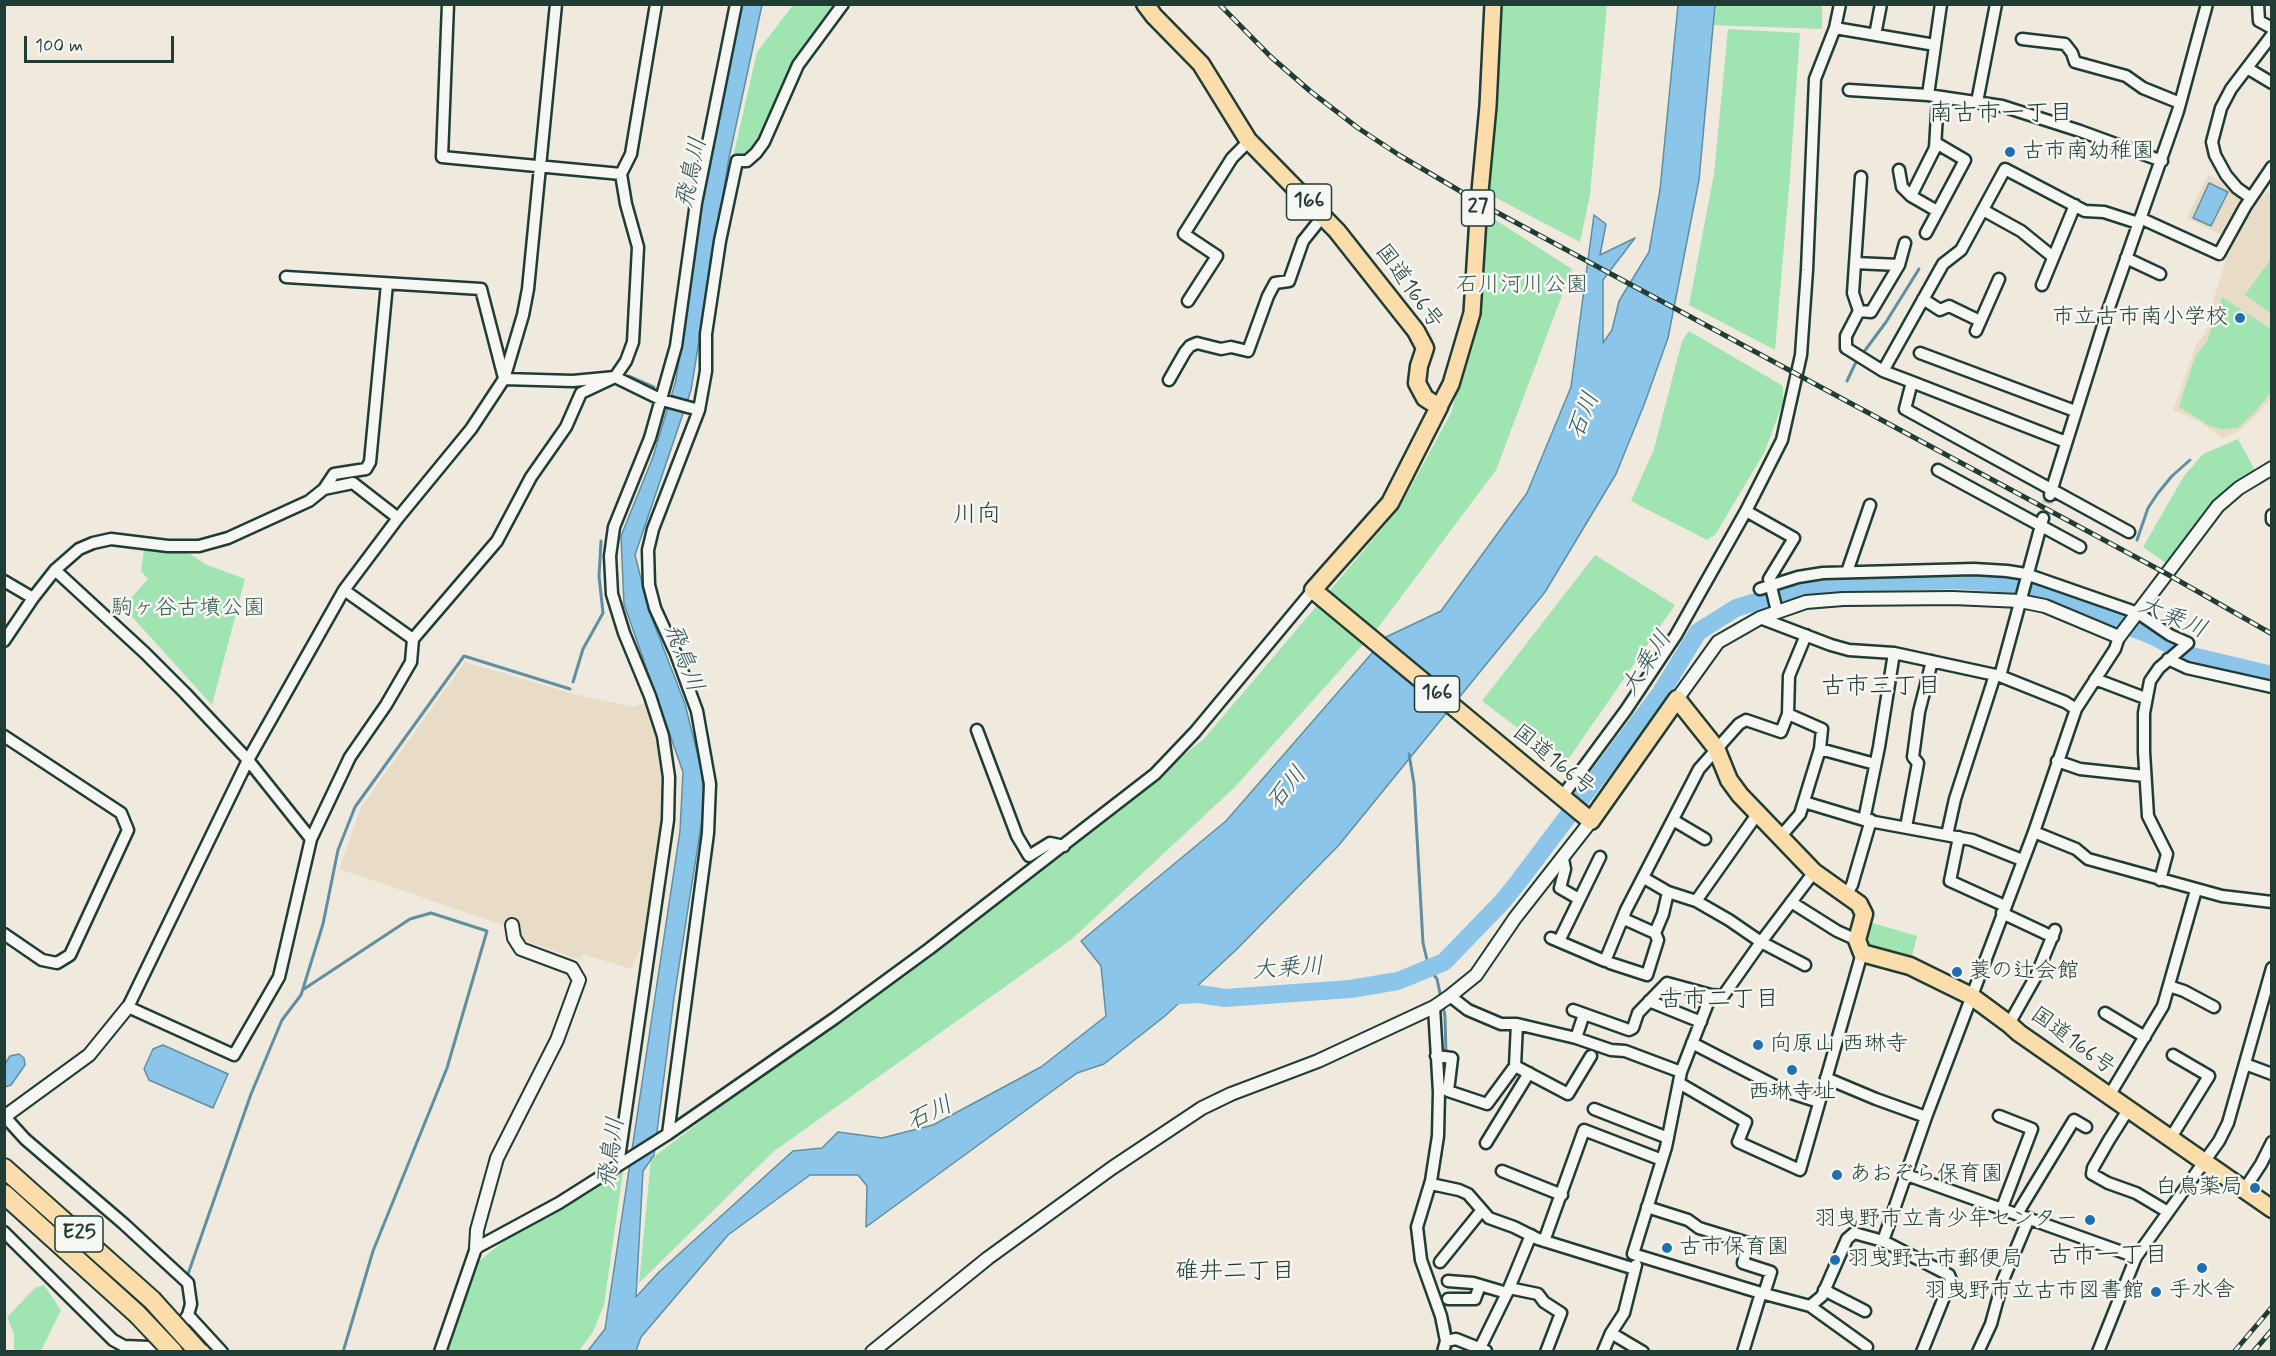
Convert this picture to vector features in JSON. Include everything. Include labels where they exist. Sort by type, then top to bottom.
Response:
[{"type":"highway","name":"国道166号","points":[[1145,4],[1201,64],[1249,141],[1337,231],[1416,331],[1425,348],[1419,366],[1417,383],[1425,398],[1439,407]]},
{"type":"highway","points":[[1315,592],[1390,503],[1439,407]]},
{"type":"highway","name":"国道166号","points":[[1315,592],[1589,819],[1677,699]]},
{"type":"highway","points":[[1677,699],[1716,748],[1729,780],[1758,813],[1814,872],[1859,904],[1864,914],[1859,946]]},
{"type":"highway","name":"国道166号","points":[[1859,946],[1910,966],[1971,996],[2019,1033],[2271,1209]]},
{"type":"highway","name":"E25","points":[[4,1168],[152,1300],[199,1352]]},
{"type":"highway","name":"E25","points":[[4,1194],[137,1314],[173,1352]]},
{"type":"main road","name":"27","points":[[1439,407],[1451,384],[1472,313],[1488,106],[1493,4]]},
{"type":"street","points":[[448,4],[442,158],[621,174]]},
{"type":"street","points":[[162,1352],[188,1315],[191,1290],[188,1283],[5,1119],[89,1055],[128,1007],[248,760],[344,590],[398,518],[471,429],[504,379],[523,315],[528,289],[556,4]]},
{"type":"street","points":[[128,1007],[234,1055],[279,977],[311,839],[350,757],[386,705],[411,662],[413,639],[496,541],[531,477],[566,427],[581,393],[615,376],[626,361],[633,342],[638,247],[626,204],[621,174],[631,154],[656,4]]},
{"type":"street","points":[[623,1162],[668,820],[669,777],[663,736],[650,696],[624,633],[612,594],[610,556],[614,527],[664,401],[676,346],[696,203],[736,4]]},
{"type":"street","points":[[668,1134],[708,833],[710,784],[697,711],[676,654],[655,608],[649,585],[648,550],[653,529],[697,410],[706,371],[706,334],[720,241],[737,161],[747,161],[764,142],[798,65],[843,4]]},
{"type":"street","points":[[1833,4],[1835,28]]},
{"type":"street","points":[[1561,798],[1626,710],[1676,635],[1746,512],[1782,440],[1801,355],[1815,79],[1835,28],[1840,4]]},
{"type":"street","points":[[1875,35],[1881,4]]},
{"type":"street","points":[[1911,196],[1936,143],[1933,96],[1935,45],[1941,4]]},
{"type":"street","points":[[1977,102],[1996,4]]},
{"type":"street","points":[[2050,494],[2126,258],[2162,161],[2207,4]]},
{"type":"street","points":[[2258,4],[2259,21],[2271,28]]},
{"type":"street","points":[[1835,28],[1935,45]]},
{"type":"street","points":[[2251,198],[2237,188],[2226,175],[2215,155],[2212,142],[2221,108],[2271,35]]},
{"type":"street","points":[[2022,39],[2065,44],[2075,62],[2126,76],[2143,88],[2180,103]]},
{"type":"street","points":[[2247,68],[2271,83]]},
{"type":"street","points":[[1850,90],[1933,96],[2002,106],[2162,161]]},
{"type":"street","points":[[1188,301],[1217,256],[1184,234],[1232,158],[1249,141]]},
{"type":"street","points":[[1926,233],[1965,160],[1936,143]]},
{"type":"street","points":[[1883,371],[1943,264],[1961,250],[2005,168],[2085,210],[2104,212],[2139,221],[2219,254],[2271,167]]},
{"type":"street","points":[[1899,170],[1902,187],[1911,196],[1937,211]]},
{"type":"street","points":[[1862,177],[1853,293],[1859,310],[1846,336],[1846,348],[1883,371],[2066,442]]},
{"type":"street","points":[[2042,285],[2075,205]]},
{"type":"street","points":[[1983,210],[2021,231],[2053,257]]},
{"type":"street","points":[[1169,380],[1185,352],[1197,343],[1221,349],[1231,346],[1248,351],[1275,283],[1289,281],[1303,241],[1323,216]]},
{"type":"street","points":[[1859,310],[1871,312],[1899,265],[1905,243]]},
{"type":"street","points":[[2126,258],[2160,274]]},
{"type":"street","points":[[1855,263],[1899,265]]},
{"type":"street","points":[[286,277],[481,289],[504,379]]},
{"type":"street","points":[[1923,300],[1940,310],[1950,306],[1978,326],[1999,279]]},
{"type":"street","points":[[4,641],[33,598],[56,570],[79,549],[111,539],[199,546],[228,538],[309,501],[324,489],[334,474],[366,469],[370,462],[387,284]]},
{"type":"street","points":[[1920,353],[2075,411]]},
{"type":"street","points":[[504,379],[573,381],[615,376],[664,401],[697,410]]},
{"type":"street","points":[[1912,382],[1905,409],[2050,494],[2129,532]]},
{"type":"street","points":[[1883,1241],[1926,1117],[2034,832],[2056,761],[2076,709],[2115,649],[2121,635],[2218,506],[2239,488],[2271,468]]},
{"type":"street","points":[[1938,470],[2041,522],[2080,547]]},
{"type":"street","points":[[324,489],[353,483],[398,518]]},
{"type":"street","points":[[1847,572],[1870,506]]},
{"type":"street","points":[[1746,512],[1794,538],[1769,579],[1767,588],[1777,608]]},
{"type":"street","points":[[2271,514],[2271,520]]},
{"type":"street","points":[[1947,835],[1955,799],[1998,675],[2041,522]]},
{"type":"street","points":[[1767,588],[1798,577],[1847,572],[1974,569],[2026,574],[2137,615],[2188,644],[2168,658],[2150,681],[2145,698],[2145,776],[2148,816],[2167,854],[2160,880]]},
{"type":"street","points":[[56,570],[145,653],[248,760],[311,839]]},
{"type":"street","points":[[4,581],[33,598]]},
{"type":"street","points":[[344,590],[413,639]]},
{"type":"street","points":[[476,1248],[559,1203],[668,1134],[835,1018],[1064,846],[1155,774],[1195,732],[1315,592]]},
{"type":"street","points":[[1677,699],[1718,642],[1777,608],[1806,602],[1843,599],[2021,597],[2121,635]]},
{"type":"street","points":[[1760,618],[1849,650],[1894,653],[1998,675],[2065,702],[2076,709]]},
{"type":"street","points":[[1600,857],[1555,939],[1605,961],[1699,769],[1739,723],[1746,720],[1781,732],[1788,714],[1789,675],[1806,635]]},
{"type":"street","points":[[1846,895],[1852,885],[1867,820],[1894,653]]},
{"type":"street","points":[[2168,658],[2187,668],[2271,687]]},
{"type":"street","points":[[1906,827],[1918,763],[1912,757],[1919,712],[1932,661]]},
{"type":"street","points":[[2095,679],[2145,698]]},
{"type":"street","points":[[1781,836],[1800,814],[1820,749],[1822,729],[1788,714]]},
{"type":"street","points":[[977,730],[1017,837],[1029,856],[1050,843],[1064,846]]},
{"type":"street","points":[[4,736],[121,813],[128,830],[70,955],[57,963],[42,960],[4,934]]},
{"type":"street","points":[[1820,749],[1875,764]]},
{"type":"street","points":[[2056,761],[2080,769],[2145,776]]},
{"type":"street","points":[[1804,802],[1867,820],[1972,840],[2022,860]]},
{"type":"street","points":[[1696,901],[1758,813]]},
{"type":"street","points":[[872,1352],[988,1258],[1112,1168],[1202,1108],[1231,1094],[1318,1061],[1434,1007],[1450,996],[1476,975],[1515,918],[1563,859],[1589,819]]},
{"type":"street","points":[[1673,820],[1705,839]]},
{"type":"street","points":[[2034,832],[2076,849],[2088,859],[2196,890],[2252,901],[2271,902]]},
{"type":"street","points":[[1959,837],[1950,880],[2004,910],[2054,933],[2036,976],[2009,1024]]},
{"type":"street","points":[[1563,859],[1565,869],[1560,888],[1579,899]]},
{"type":"street","points":[[1573,1010],[1629,1030],[1633,1028],[1638,1013],[1666,982],[1711,995],[1723,996],[1814,872]]},
{"type":"street","points":[[1644,878],[1668,892],[1696,901],[1761,942],[1805,965]]},
{"type":"street","points":[[2109,1096],[2163,1006],[2196,890]]},
{"type":"street","points":[[1655,933],[1664,914],[1668,892]]},
{"type":"street","points":[[1450,996],[1468,1010],[1501,1024],[1517,1024],[1576,1038],[1611,1050],[1625,1051],[1680,1078],[1746,1122],[1738,1142],[1800,1170],[1859,946],[1791,902]]},
{"type":"street","points":[[1610,963],[1647,975],[1658,940],[1655,933],[1624,919]]},
{"type":"street","points":[[440,1352],[476,1248],[477,1230],[497,1158],[557,1040],[579,980],[572,968],[521,949],[514,938],[512,925]]},
{"type":"street","points":[[2098,1352],[2136,1257],[2219,1141],[2228,1123],[2271,968]]},
{"type":"street","points":[[2169,986],[2184,991],[2214,1007]]},
{"type":"street","points":[[1711,995],[1680,1078],[1668,1138],[1633,1254],[1810,1306],[1868,1347]]},
{"type":"street","points":[[1649,1001],[1701,1022]]},
{"type":"street","points":[[1434,1007],[1439,1092],[1438,1136],[1431,1184],[1417,1227],[1421,1260],[1441,1316],[1444,1346],[1455,1339],[1483,1350],[1531,1235]]},
{"type":"street","points":[[2104,1013],[2145,1037]]},
{"type":"street","points":[[1576,1038],[1584,1014]]},
{"type":"street","points":[[1436,1056],[1452,1058],[1448,1091],[1487,1104],[1515,1066],[1517,1024]]},
{"type":"street","points":[[1692,1043],[1785,1090],[1819,1102]]},
{"type":"street","points":[[2170,1139],[2209,1076],[2173,1055]]},
{"type":"street","points":[[1515,1066],[1568,1094],[1591,1056]]},
{"type":"street","points":[[2245,1064],[2271,1074]]},
{"type":"street","points":[[1486,1143],[1529,1073]]},
{"type":"street","points":[[1826,1078],[1926,1117]]},
{"type":"street","points":[[1594,1109],[1668,1138]]},
{"type":"street","points":[[2128,1110],[2093,1168],[2092,1174],[2108,1183],[2136,1193],[2168,1212]]},
{"type":"street","points":[[1999,1116],[2032,1129],[2002,1208]]},
{"type":"street","points":[[2017,1214],[2074,1120],[2086,1127]]},
{"type":"street","points":[[1544,1241],[1584,1130],[1662,1160]]},
{"type":"street","points":[[2244,1190],[2261,1164],[2271,1142]]},
{"type":"street","points":[[1502,1171],[1562,1195]]},
{"type":"street","points":[[1907,1175],[2136,1257]]},
{"type":"street","points":[[1431,1184],[1468,1194],[1489,1218],[1544,1241],[1635,1269]]},
{"type":"street","points":[[1647,1207],[1688,1220],[1699,1228],[1748,1243],[1743,1263],[1771,1272],[1743,1352]]},
{"type":"street","points":[[1440,1262],[1482,1210]]},
{"type":"street","points":[[1978,1352],[1991,1324],[2003,1280],[2029,1218]]},
{"type":"street","points":[[4,1232],[113,1340],[124,1346],[148,1347],[153,1352]]},
{"type":"street","points":[[1810,1306],[1822,1296],[1847,1239],[1854,1233],[1883,1241],[1949,1275],[1951,1280],[1922,1352]]},
{"type":"street","points":[[1603,1352],[1611,1333],[1624,1313],[1638,1256]]},
{"type":"street","points":[[1448,1281],[1538,1294],[1544,1302],[1561,1313],[1546,1352]]},
{"type":"street","points":[[1448,1299],[1476,1299],[1480,1285]]},
{"type":"street","points":[[1824,1290],[1865,1311]]},
{"type":"street","points":[[188,1315],[222,1352]]},
{"type":"street","points":[[1611,1333],[1643,1352]]},
{"type":"shaded area","points":[[2208,175],[2243,201],[2224,237],[2187,218]]},
{"type":"shaded area","name":"市立古市南小学校","points":[[2267,192],[2272,195],[2271,398],[2262,410],[2240,430],[2223,439],[2199,421],[2173,410],[2196,345],[2204,335],[2209,323],[2209,313],[2227,257],[2222,255],[2249,209]]},
{"type":"shaded area","points":[[465,662],[574,694],[633,707],[646,702],[663,766],[661,815],[643,942],[631,969],[583,954],[581,960],[520,939],[521,931],[339,869],[361,807]]},
{"type":"green space","points":[[793,5],[840,5],[794,66],[757,142],[747,155],[734,153],[757,52]]},
{"type":"green space","name":"石川河川公園","points":[[1497,5],[1607,5],[1590,195],[1580,242],[1485,192]]},
{"type":"green space","points":[[1709,5],[1822,5],[1822,29],[1709,25]]},
{"type":"green space","points":[[1728,29],[1800,33],[1775,350],[1689,305],[1714,174]]},
{"type":"green space","name":"石川河川公園","points":[[1486,214],[1572,269],[1496,470],[1377,629],[1235,787],[1072,939],[773,1152],[639,1283],[651,1159],[1203,740],[1398,510],[1451,413],[1480,313]]},
{"type":"green space","points":[[2271,259],[2271,313],[2245,295]]},
{"type":"green space","points":[[2222,297],[2271,329],[2272,390],[2256,411],[2238,428],[2221,429],[2210,426],[2179,407],[2195,357],[2207,341]]},
{"type":"green space","points":[[1689,331],[1783,386],[1783,403],[1764,453],[1715,535],[1707,540],[1631,501],[1654,449],[1682,341]]},
{"type":"green space","points":[[2238,439],[2255,470],[2229,490],[2167,564],[2143,547],[2184,476],[2203,454]]},
{"type":"green space","name":"駒ヶ谷古墳公園","points":[[144,549],[163,551],[186,551],[205,564],[245,579],[212,705],[123,607],[148,579],[141,571]]},
{"type":"green space","points":[[1595,555],[1675,605],[1565,764],[1482,701]]},
{"type":"green space","points":[[1866,921],[1917,936],[1910,964],[1865,950]]},
{"type":"green space","points":[[624,1165],[604,1305],[593,1332],[579,1351],[443,1352],[473,1266],[513,1234]]},
{"type":"green space","points":[[44,1285],[61,1310],[41,1351],[14,1351],[14,1334],[7,1317],[35,1288]]},
{"type":"water","name":"石川","points":[[742,5],[762,5],[729,158],[691,390],[635,555],[649,611],[685,704],[701,768],[705,800],[674,998],[654,1155],[643,1171],[636,1297],[659,1272],[793,1151],[822,1148],[838,1132],[882,1138],[933,1125],[1041,1067],[1106,1016],[1101,966],[1081,941],[1226,821],[1386,637],[1441,611],[1527,493],[1571,387],[1594,215],[1606,224],[1600,255],[1635,238],[1603,280],[1603,343],[1612,330],[1619,301],[1649,252],[1660,190],[1678,5],[1715,5],[1699,180],[1668,338],[1616,474],[1545,592],[1339,845],[1237,949],[1165,1016],[1104,1064],[1077,1073],[866,1227],[867,1186],[858,1175],[810,1175],[728,1235],[641,1337],[636,1351],[587,1352],[605,1329],[680,831],[683,772],[624,604],[621,536],[653,457],[676,380],[700,210]]},
{"type":"water","points":[[2209,183],[2228,192],[2211,226],[2193,218]]},
{"type":"water","points":[[163,1045],[228,1074],[213,1108],[149,1080],[144,1069],[153,1049]]},
{"type":"water","points":[[19,1054],[24,1058],[25,1065],[11,1085],[5,1087],[5,1064],[10,1056]]},
{"type":"waterway","points":[[1847,381],[1855,364],[1886,322],[1919,269]]},
{"type":"waterway","points":[[629,376],[654,387]]},
{"type":"waterway","points":[[2137,540],[2148,508],[2172,476],[2190,460]]},
{"type":"waterway","points":[[573,682],[583,649],[603,613],[599,576],[601,541]]},
{"type":"waterway","name":"大乗川","points":[[1166,996],[1199,994],[1225,998],[1350,989],[1398,981],[1444,962],[1503,901],[1519,881],[1660,694],[1698,632],[1736,608],[1765,599],[1832,584],[1960,580],[2010,584],[2049,595],[2151,635],[2192,656],[2272,675]]},
{"type":"waterway","points":[[188,1274],[251,1094],[282,1020],[301,995],[323,924],[338,850],[355,807],[464,656],[570,689]]},
{"type":"waterway","points":[[1409,754],[1414,784],[1423,943],[1429,968],[1437,979],[1441,998]]},
{"type":"waterway","points":[[304,989],[410,919],[431,913],[487,931],[447,1068],[373,1251],[343,1352]]},
{"type":"waterway","points":[[1443,1005],[1446,1055]]},
{"type":"waterway","points":[[1440,1160],[1443,1136]]},
{"type":"waterway","points":[[1446,1316],[1452,1343],[1450,1352]]},
{"type":"tunnel","points":[[2043,518],[2049,496]]},
{"type":"railway","points":[[1219,4],[1271,57],[1310,91],[1358,128],[1399,155],[1487,207],[2167,574],[2272,634]]},
{"type":"railway","points":[[2234,1352],[2272,1307]]},
{"type":"railway","points":[[2253,1352],[2272,1330]]},
{"type":"place","name":"古市南幼稚園","points":[[2010,152]]},
{"type":"place","name":"市立古市南小学校","points":[[2240,318]]},
{"type":"place","name":"蓑の辻会館","points":[[1957,972]]},
{"type":"place","name":"向原山 西琳寺","points":[[1758,1045]]},
{"type":"place","name":"西琳寺址","points":[[1792,1070]]},
{"type":"place","name":"あおぞら保育園","points":[[1837,1175]]},
{"type":"place","name":"白鳥薬局","points":[[2255,1188]]},
{"type":"place","name":"羽曳野市立青少年センター","points":[[2090,1220]]},
{"type":"place","name":"古市保育園","points":[[1667,1248]]},
{"type":"place","name":"羽曳野古市郵便局","points":[[1835,1260]]},
{"type":"place","name":"手水舎","points":[[2202,1268]]},
{"type":"place","name":"羽曳野市立古市図書館","points":[[2156,1292]]},
{"type":"district","name":"南古市一丁目","points":[[2001,115]]},
{"type":"district","name":"川向","points":[[977,516]]},
{"type":"district","name":"古市三丁目","points":[[1881,688]]},
{"type":"district","name":"古市二丁目","points":[[1719,1001]]},
{"type":"district","name":"古市一丁目","points":[[2108,1257]]},
{"type":"district","name":"碓井二丁目","points":[[1235,1273]]},
{"type":"water label","name":"飛鳥川","points":[[693,173]]},
{"type":"water label","name":"飛鳥川","points":[[682,658]]},
{"type":"water label","name":"飛鳥川","points":[[613,1153]]}]
